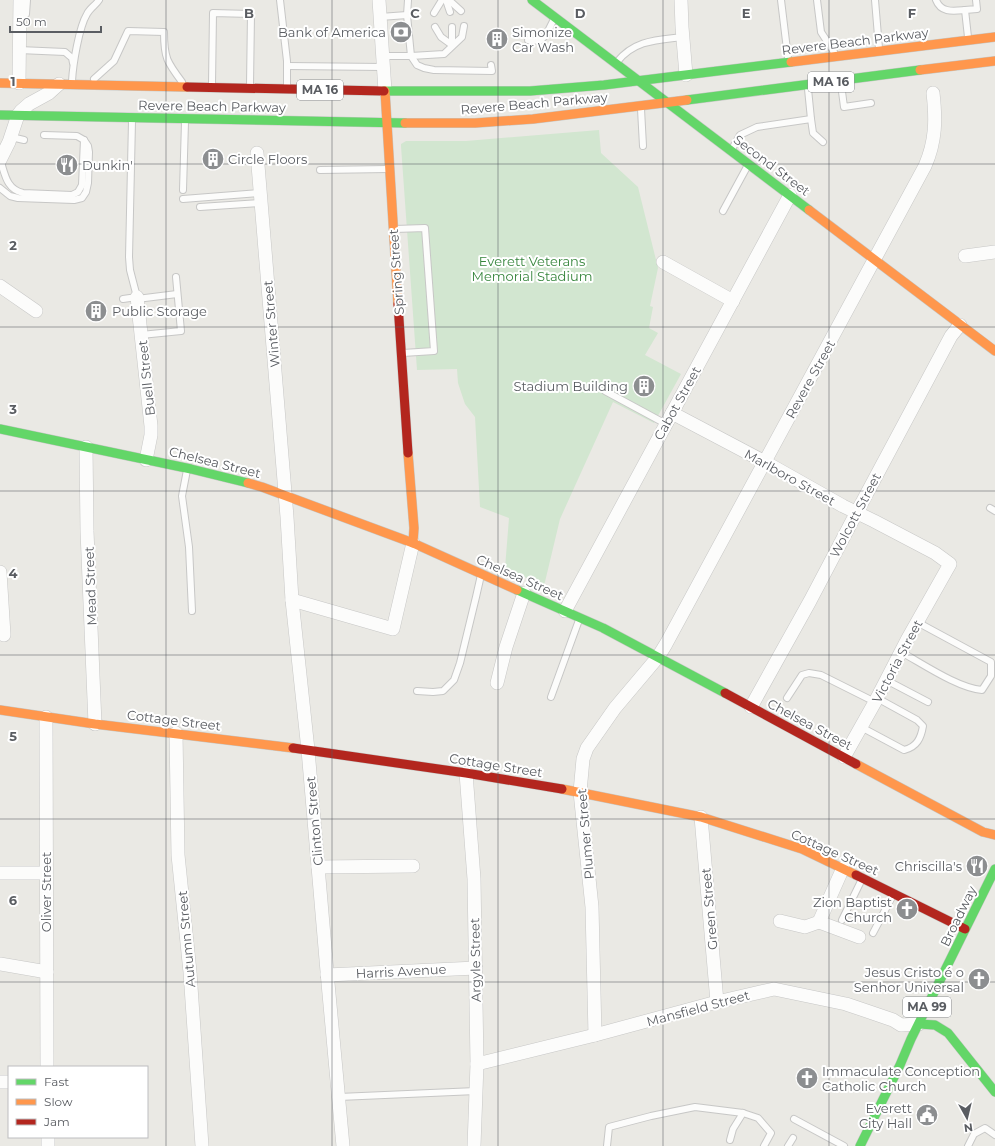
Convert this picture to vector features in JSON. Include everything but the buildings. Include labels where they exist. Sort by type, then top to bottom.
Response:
[{"type":"main road","name":"Second Street","points":[[532,0],[995,351]]},
{"type":"main road","name":"Revere Beach Parkway","points":[[0,82],[385,91],[523,92],[640,81],[995,37]]},
{"type":"main road","name":"Revere Beach Parkway","points":[[0,115],[18,115],[64,120],[132,118],[386,123],[507,121],[995,61]]},
{"type":"main road","name":"Spring Street","points":[[385,91],[401,354],[414,528],[413,544]]},
{"type":"main road","name":"Chelsea Street","points":[[0,429],[187,468],[262,487],[413,544],[603,628],[983,832],[995,835]]},
{"type":"main road","name":"Cottage Street","points":[[0,710],[96,724],[308,750],[466,773],[580,792],[701,817],[802,849],[965,929]]},
{"type":"main road","name":"Broadway","points":[[860,1146],[918,1024],[995,869]]},
{"type":"main road","points":[[918,1024],[935,1025],[948,1033],[995,1092]]},
{"type":"street","points":[[18,83],[20,0]]},
{"type":"street","name":"Spring Street","points":[[378,0],[385,91]]},
{"type":"street","points":[[681,0],[682,37],[686,75]]},
{"type":"street","points":[[0,159],[11,138],[18,115],[29,104],[66,84]]},
{"type":"street","name":"Revere Street","points":[[658,657],[875,260],[929,158],[935,130],[933,93]]},
{"type":"street","name":"Winter Street","points":[[257,153],[285,495]]},
{"type":"street","name":"Cabot Street","points":[[565,611],[790,195]]},
{"type":"street","points":[[966,256],[995,252]]},
{"type":"street","points":[[663,262],[733,301]]},
{"type":"street","points":[[0,286],[36,311]]},
{"type":"street","name":"Buell Street","points":[[137,298],[151,426],[151,436],[146,460]]},
{"type":"street","name":"Wolcott Street","points":[[751,707],[810,602],[949,340],[960,325]]},
{"type":"street","name":"Marlboro Street","points":[[669,418],[765,462],[843,506],[935,553],[950,564]]},
{"type":"street","name":"Mead Street","points":[[86,447],[87,531],[96,724]]},
{"type":"street","name":"Clinton Street","points":[[285,495],[292,600],[308,750],[327,975],[344,1146]]},
{"type":"street","points":[[292,600],[393,629],[413,544]]},
{"type":"street","name":"Victoria Street","points":[[844,757],[950,564]]},
{"type":"street","points":[[0,572],[4,635]]},
{"type":"street","points":[[497,684],[506,647],[524,593]]},
{"type":"street","name":"Plumer Street","points":[[595,1035],[592,907],[580,792],[583,760],[587,748],[615,708],[658,657]]},
{"type":"street","name":"Oliver Street","points":[[46,717],[47,1066]]},
{"type":"street","name":"Autumn Street","points":[[176,733],[178,855],[190,972],[202,1146]]},
{"type":"street","name":"Argyle Street","points":[[466,773],[474,878],[476,968],[476,1091],[474,1146]]},
{"type":"street","name":"Green Street","points":[[701,817],[717,1002]]},
{"type":"street","points":[[318,867],[413,866]]},
{"type":"street","points":[[819,922],[842,868]]},
{"type":"street","points":[[0,873],[46,873]]},
{"type":"street","points":[[780,921],[805,927],[819,922],[859,937]]},
{"type":"street","points":[[0,964],[47,972]]},
{"type":"street","name":"Harris Avenue","points":[[327,975],[476,968]]},
{"type":"street","name":"Mansfield Street","points":[[476,1064],[595,1035],[717,1002],[774,989],[846,1004],[893,1020],[901,1025],[918,1024]]},
{"type":"lane","points":[[27,0],[25,40],[19,50],[65,52],[72,58],[73,67]]},
{"type":"lane","points":[[66,84],[73,67],[85,17],[90,9],[100,0]]},
{"type":"lane","points":[[280,0],[287,66],[287,89]]},
{"type":"lane","points":[[408,0],[407,15],[411,56],[417,65],[434,70],[492,71],[490,65]]},
{"type":"lane","points":[[434,13],[442,0]]},
{"type":"lane","points":[[447,0],[461,11]]},
{"type":"lane","points":[[447,0],[450,12]]},
{"type":"lane","points":[[781,0],[788,63]]},
{"type":"lane","points":[[817,0],[821,32],[838,56]]},
{"type":"lane","points":[[875,0],[879,51]]},
{"type":"lane","points":[[936,0],[940,7],[954,11],[977,9],[976,0]]},
{"type":"lane","points":[[965,10],[968,41]]},
{"type":"lane","points":[[212,87],[213,13],[251,14],[250,88]]},
{"type":"lane","points":[[380,17],[407,15]]},
{"type":"lane","points":[[528,40],[540,41],[546,35],[555,17]]},
{"type":"lane","points":[[452,26],[452,45]]},
{"type":"lane","points":[[287,66],[383,62],[411,56],[444,54],[462,37],[464,26]]},
{"type":"lane","points":[[435,27],[441,37],[452,45]]},
{"type":"lane","points":[[87,84],[114,61],[128,31],[164,32],[164,51],[166,60],[185,87]]},
{"type":"lane","points":[[617,64],[627,51],[638,46],[652,41],[682,37]]},
{"type":"lane","points":[[841,80],[844,107],[871,103]]},
{"type":"lane","points":[[807,85],[813,133],[823,142]]},
{"type":"lane","points":[[640,105],[643,146]]},
{"type":"lane","points":[[132,118],[129,257],[130,270],[137,298]]},
{"type":"lane","points":[[183,190],[185,119]]},
{"type":"lane","points":[[731,150],[740,135],[757,127],[811,119]]},
{"type":"lane","points":[[0,188],[14,197],[27,199],[74,200],[82,198],[87,188],[88,146],[84,140],[77,136],[63,133],[44,135]]},
{"type":"lane","points":[[11,138],[24,140]]},
{"type":"lane","points":[[0,159],[8,183],[11,188],[17,191],[23,193],[72,194],[78,192],[82,185],[84,140]]},
{"type":"lane","points":[[723,211],[749,164]]},
{"type":"lane","points":[[320,170],[390,169]]},
{"type":"lane","points":[[183,199],[260,198]]},
{"type":"lane","points":[[200,207],[260,198]]},
{"type":"lane","points":[[393,230],[425,228],[434,351],[401,354]]},
{"type":"lane","points":[[141,335],[180,331],[176,277]]},
{"type":"lane","points":[[123,299],[177,294]]},
{"type":"lane","points":[[605,391],[669,418]]},
{"type":"lane","points":[[187,468],[182,496],[189,547],[192,610]]},
{"type":"lane","points":[[416,691],[443,691],[454,680],[469,629],[481,573]]},
{"type":"lane","points":[[552,697],[580,618]]},
{"type":"lane","points":[[901,652],[949,678],[974,689],[982,690],[991,676],[991,662],[917,622]]},
{"type":"lane","points":[[787,698],[802,675],[810,673],[821,675],[917,720],[923,726],[921,735],[913,748],[904,750],[860,727]]},
{"type":"lane","points":[[886,680],[928,702]]},
{"type":"lane","points":[[842,920],[862,878]]},
{"type":"lane","points":[[873,933],[894,894]]},
{"type":"lane","points":[[339,1097],[476,1091]]},
{"type":"lane","points":[[608,1146],[609,1127],[651,1116],[695,1107],[743,1113],[758,1118],[771,1133],[764,1146]]},
{"type":"lane","points":[[730,1140],[733,1129],[743,1113]]},
{"type":"lane","points":[[794,1119],[844,1146]]},
{"type":"lane","points":[[968,1146],[974,1134],[985,1128],[995,1135]]},
{"type":"lane","points":[[788,1146],[793,1138]]},
{"type":"green space","name":"Everett Veterans Memorial Stadium","points":[[599,130],[601,153],[638,187],[658,268],[650,306],[653,307],[649,328],[658,333],[645,355],[681,374],[654,423],[613,402],[560,519],[544,586],[505,568],[509,518],[480,507],[475,417],[465,404],[458,383],[457,369],[417,370],[401,144],[406,141],[466,141]]},
{"type":"traffic: fast","points":[[532,0],[809,210]]},
{"type":"traffic: fast","points":[[384,91],[530,91],[604,85],[791,62]]},
{"type":"traffic: fast","points":[[687,100],[920,70]]},
{"type":"traffic: fast","points":[[0,115],[405,123]]},
{"type":"traffic: fast","points":[[0,429],[191,469],[248,483]]},
{"type":"traffic: fast","points":[[517,590],[603,628],[725,693]]},
{"type":"traffic: fast","points":[[860,1146],[995,869]]},
{"type":"traffic: fast","points":[[919,1024],[935,1025],[948,1033],[995,1092]]},
{"type":"traffic: slow","points":[[791,62],[995,37]]},
{"type":"traffic: slow","points":[[920,70],[995,61]]},
{"type":"traffic: slow","points":[[0,83],[187,87]]},
{"type":"traffic: slow","points":[[385,91],[398,304]]},
{"type":"traffic: slow","points":[[405,123],[475,123],[533,119],[687,100]]},
{"type":"traffic: slow","points":[[809,210],[995,351]]},
{"type":"traffic: slow","points":[[408,453],[414,528],[413,543]]},
{"type":"traffic: slow","points":[[248,483],[413,543],[517,590]]},
{"type":"traffic: slow","points":[[0,710],[95,724],[293,748]]},
{"type":"traffic: slow","points":[[856,764],[983,832],[995,835]]},
{"type":"traffic: slow","points":[[562,789],[701,817],[802,849],[856,875]]},
{"type":"traffic: jam","points":[[187,87],[384,91]]},
{"type":"traffic: jam","points":[[398,304],[408,453]]},
{"type":"traffic: jam","points":[[725,693],[856,764]]},
{"type":"traffic: jam","points":[[293,748],[466,773],[562,789]]},
{"type":"traffic: jam","points":[[856,875],[965,929]]},
{"type":"place","name":"Bank of America","points":[[401,32]]},
{"type":"place","name":"Simonize Car Wash","points":[[497,39]]},
{"type":"place","name":"Circle Floors","points":[[213,159]]},
{"type":"place","name":"Dunkin'","points":[[67,165]]},
{"type":"place","name":"Public Storage","points":[[96,311]]},
{"type":"place","name":"Stadium Building","points":[[644,386]]},
{"type":"place","name":"Chriscilla's","points":[[977,866]]},
{"type":"place","name":"Zion Baptist Church","points":[[907,909]]},
{"type":"place","name":"Jesus Cristo é o Senhor Universal","points":[[979,979]]},
{"type":"place","name":"Immaculate Conception Catholic Church","points":[[807,1078]]},
{"type":"place","name":"Everett City Hall","points":[[927,1115]]}]
